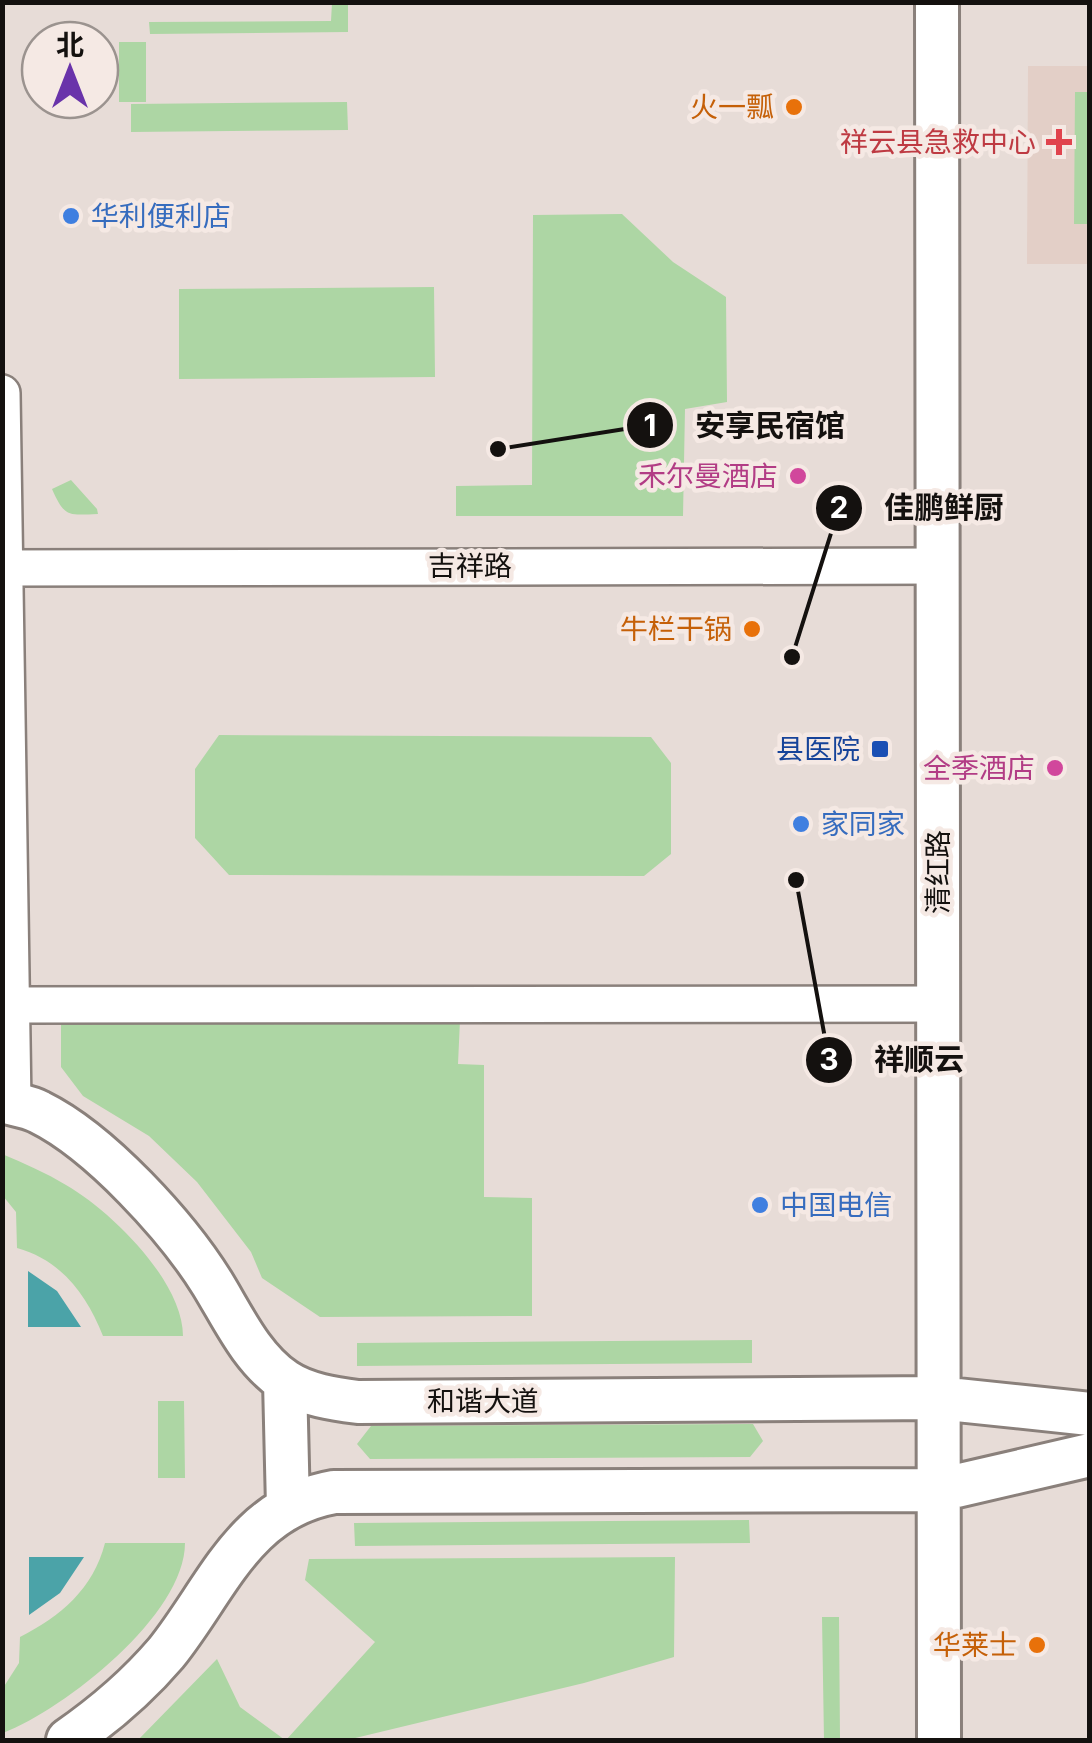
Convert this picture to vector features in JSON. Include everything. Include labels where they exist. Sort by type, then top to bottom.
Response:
[{"type":"main road","name":"清红路","points":[[937,2],[939,1740]]},
{"type":"main road","name":"和谐大道","points":[[8,1103],[52,1119],[144,1197],[188,1248],[244,1336],[285,1381],[330,1398],[358,1402],[938,1398],[1090,1414]]},
{"type":"main road","points":[[285,1381],[288,1507]]},
{"type":"main road","points":[[68,1740],[142,1682],[233,1556],[288,1507],[308,1497],[334,1492],[939,1490],[1090,1454]]},
{"type":"street","points":[[2,393],[12,1005],[8,1103]]},
{"type":"street","name":"吉祥路","points":[[4,568],[938,566]]},
{"type":"street","points":[[12,1005],[938,1004]]},
{"type":"shaded area","name":"祥云县急救中心","points":[[1028,66],[1089,66],[1089,264],[1027,264]]},
{"type":"green space","points":[[332,3],[348,3],[348,32],[150,34],[149,22],[331,21]]},
{"type":"green space","points":[[120,42],[146,42],[146,102],[120,102]]},
{"type":"green space","points":[[1075,92],[1089,92],[1089,224],[1074,224]]},
{"type":"green space","points":[[347,102],[348,130],[131,132],[131,104]]},
{"type":"green space","points":[[622,214],[673,262],[726,297],[727,402],[685,409],[683,516],[456,516],[456,486],[532,485],[533,215]]},
{"type":"green space","points":[[434,287],[435,377],[179,379],[179,289]]},
{"type":"green space","points":[[71,480],[98,514],[69,513],[60,505],[52,489]]},
{"type":"green space","points":[[219,735],[651,737],[671,763],[671,854],[644,876],[229,875],[195,838],[195,769]]},
{"type":"green space","points":[[460,1020],[458,1064],[484,1065],[484,1197],[532,1198],[532,1316],[320,1317],[262,1278],[251,1252],[197,1182],[149,1136],[83,1096],[61,1067],[61,1021]]},
{"type":"green space","points":[[2,1154],[66,1185],[123,1230],[171,1293],[183,1336],[103,1336],[70,1281],[47,1261],[17,1248],[16,1212],[3,1196]]},
{"type":"green space","points":[[752,1340],[752,1363],[357,1366],[357,1343]]},
{"type":"green space","points":[[158,1401],[184,1401],[185,1478],[158,1478]]},
{"type":"green space","points":[[753,1424],[763,1441],[750,1457],[370,1459],[357,1444],[371,1426]]},
{"type":"green space","points":[[749,1520],[750,1543],[355,1546],[354,1523]]},
{"type":"green space","points":[[105,1543],[185,1543],[180,1571],[165,1600],[117,1656],[58,1703],[3,1733],[3,1688],[19,1663],[20,1637],[62,1610],[84,1587]]},
{"type":"green space","points":[[675,1557],[674,1657],[584,1683],[347,1740],[286,1740],[375,1642],[305,1580],[309,1559]]},
{"type":"green space","points":[[822,1617],[839,1617],[840,1740],[824,1740]]},
{"type":"green space","points":[[217,1659],[240,1707],[285,1740],[138,1740]]},
{"type":"water","points":[[28,1271],[57,1291],[81,1327],[28,1327]]},
{"type":"water","points":[[29,1557],[84,1557],[60,1593],[29,1615]]},
{"type":"place","name":"火一瓢","points":[[794,107]]},
{"type":"place","name":"祥云县急救中心","points":[[1059,142]]},
{"type":"place","name":"华利便利店","points":[[71,216]]},
{"type":"place","name":"安享民宿馆","points":[[498,449]]},
{"type":"place","name":"禾尔曼酒店","points":[[798,476]]},
{"type":"place","name":"牛栏干锅","points":[[752,629]]},
{"type":"place","name":"佳鹏鲜厨","points":[[792,657]]},
{"type":"place","name":"县医院","points":[[880,749]]},
{"type":"place","name":"全季酒店","points":[[1055,768]]},
{"type":"place","name":"家同家","points":[[801,824]]},
{"type":"place","name":"祥顺云","points":[[796,880]]},
{"type":"place","name":"中国电信","points":[[760,1205]]},
{"type":"place","name":"华莱士","points":[[1037,1645]]}]
